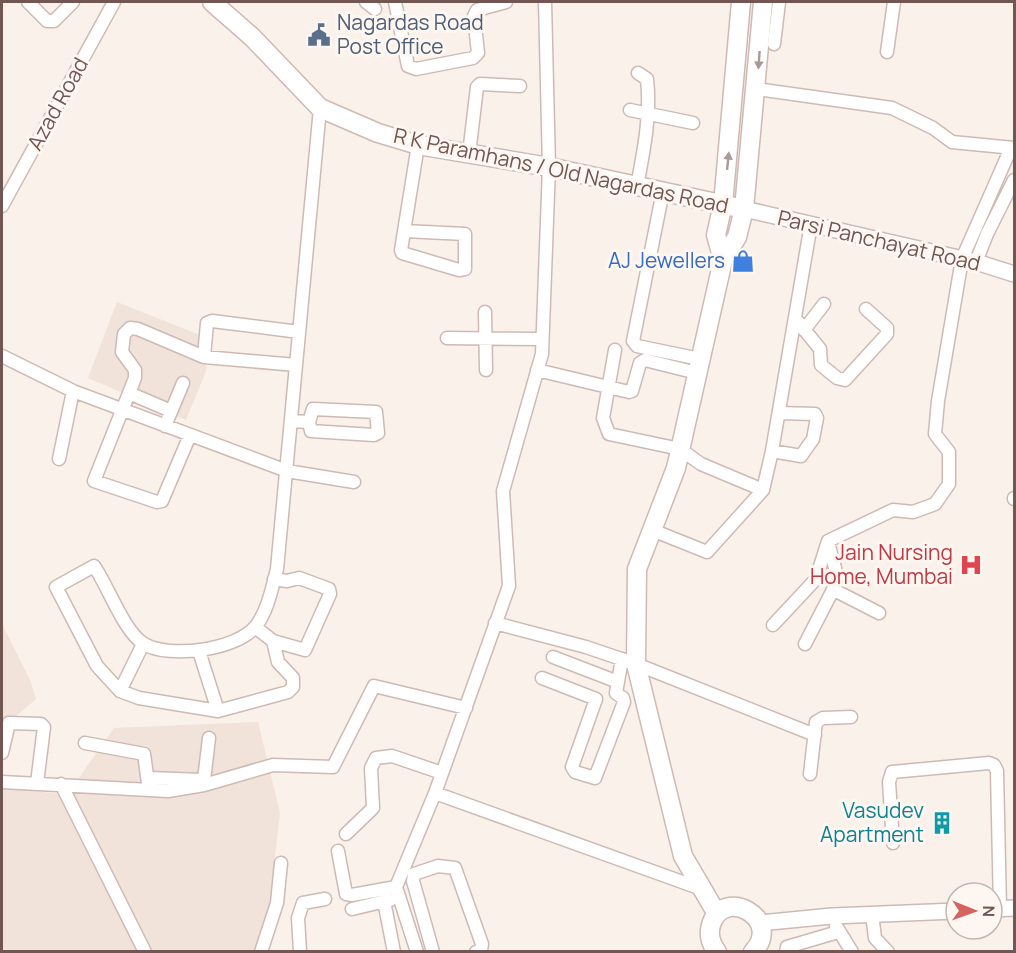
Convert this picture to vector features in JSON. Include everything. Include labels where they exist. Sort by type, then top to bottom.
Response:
[{"type":"main road","points":[[723,260],[716,235],[723,204],[741,2]]},
{"type":"main road","name":"R K Paramhans / Old Nagardas Road","points":[[216,3],[320,108],[378,133],[418,145],[549,167],[744,209]]},
{"type":"main road","points":[[717,914],[699,888],[683,856],[629,662],[637,569],[676,468],[723,260],[737,237],[744,209],[757,89],[770,8]]},
{"type":"main road","points":[[717,951],[710,938],[709,929],[717,914],[724,909],[741,907],[749,910],[760,923],[761,940],[753,951]]},
{"type":"street","points":[[28,2],[47,21],[54,21],[73,2]]},
{"type":"street","name":"Azad Road","points":[[2,206],[114,2]]},
{"type":"street","points":[[395,2],[408,66],[416,69],[473,58],[478,53],[474,15],[477,10],[506,2]]},
{"type":"street","points":[[417,951],[398,892],[413,842],[435,793],[508,586],[503,491],[537,370],[543,337],[549,167],[545,2]]},
{"type":"street","points":[[887,52],[894,2]]},
{"type":"street","points":[[770,8],[774,44]]},
{"type":"street","points":[[637,186],[649,114],[647,79],[638,74]]},
{"type":"street","points":[[469,154],[477,87],[480,84],[520,86]]},
{"type":"street","points":[[757,89],[892,108],[933,128],[952,142],[1013,148],[969,260],[938,400],[935,434],[949,452],[949,484],[935,504],[913,512],[893,510],[828,541],[816,579],[772,626]]},
{"type":"street","points":[[273,641],[278,662],[293,678],[292,689],[231,710],[218,711],[139,698],[120,691],[97,666],[56,587],[94,566],[126,621],[143,644],[168,651],[199,651],[228,643],[255,627],[263,613],[274,579],[287,471],[320,108]]},
{"type":"street","points":[[630,110],[693,123]]},
{"type":"street","points":[[405,231],[465,234],[465,269],[459,270],[406,256],[401,250],[418,145]]},
{"type":"street","points":[[969,260],[987,234],[1014,180]]},
{"type":"street","points":[[663,191],[633,341],[637,346],[699,366]]},
{"type":"street","name":"Parsi Panchayat Road","points":[[744,209],[969,260],[1014,274]]},
{"type":"street","points":[[652,530],[707,552],[763,490],[779,413],[811,224]]},
{"type":"street","points":[[804,330],[824,304]]},
{"type":"street","points":[[795,318],[820,349],[821,365],[837,378],[845,380],[887,334],[887,328],[866,309]]},
{"type":"street","points":[[485,312],[486,370]]},
{"type":"street","points":[[204,357],[207,323],[212,321],[299,332]]},
{"type":"street","points":[[190,435],[162,501],[157,502],[96,483],[94,478],[129,393],[135,370],[122,352],[121,343],[130,328],[138,329],[204,357],[296,365]]},
{"type":"street","points":[[447,338],[543,337]]},
{"type":"street","points":[[615,350],[603,417],[609,434],[680,449],[700,464],[763,490]]},
{"type":"street","points":[[2,356],[73,391],[287,471],[354,482]]},
{"type":"street","points":[[537,370],[608,388],[632,391],[640,363],[645,360],[699,366]]},
{"type":"street","points":[[165,426],[183,383]]},
{"type":"street","points":[[59,459],[73,391]]},
{"type":"street","points":[[129,393],[171,411]]},
{"type":"street","points":[[313,409],[376,412],[378,432],[374,435],[311,431],[309,422],[313,409]]},
{"type":"street","points":[[772,451],[801,456],[813,439],[817,418],[814,414],[779,413]]},
{"type":"street","points":[[291,421],[309,422]]},
{"type":"street","points":[[805,644],[834,590],[837,577],[828,541]]},
{"type":"street","points":[[255,627],[273,641],[305,650],[330,594],[329,589],[299,578],[287,581],[274,579]]},
{"type":"street","points":[[834,590],[879,613]]},
{"type":"street","points":[[495,623],[629,662],[815,735]]},
{"type":"street","points":[[120,691],[143,644]]},
{"type":"street","points":[[199,651],[218,711]]},
{"type":"street","points":[[553,657],[618,682]]},
{"type":"street","points":[[542,678],[596,699],[572,767],[575,772],[592,778],[596,777],[624,702],[623,698],[616,693],[618,682],[629,662]]},
{"type":"street","points":[[2,782],[149,784],[168,791],[273,765],[333,767],[374,687],[465,708]]},
{"type":"street","points":[[810,774],[819,719],[851,717]]},
{"type":"street","points":[[2,753],[9,723],[41,724],[44,727],[37,783]]},
{"type":"street","points":[[204,783],[209,738]]},
{"type":"street","points":[[85,743],[144,754],[149,784]]},
{"type":"street","points":[[346,834],[373,808],[371,768],[376,758],[392,756],[442,773]]},
{"type":"street","points":[[893,843],[889,782],[892,772],[989,763],[994,765],[997,771],[1001,881]]},
{"type":"street","points":[[61,784],[145,951]]},
{"type":"street","points":[[435,793],[699,888]]},
{"type":"street","points":[[400,864],[413,842]]},
{"type":"street","points":[[413,842],[426,868]]},
{"type":"street","points":[[338,851],[345,894],[352,896],[398,892]]},
{"type":"street","points":[[261,951],[277,903],[281,863]]},
{"type":"street","points":[[433,951],[413,881],[414,874],[426,868],[438,866],[455,868],[482,944],[481,950],[476,951]]},
{"type":"street","points":[[352,909],[384,901],[398,892]]},
{"type":"street","points":[[300,951],[300,909],[306,901],[325,899]]},
{"type":"street","points":[[384,901],[394,951]]},
{"type":"street","points":[[760,923],[832,916],[944,912]]},
{"type":"street","points":[[872,915],[875,938],[888,951]]},
{"type":"street","points":[[832,916],[838,932],[852,951]]},
{"type":"street","points":[[786,951],[787,947],[838,932]]},
{"type":"shaded area","points":[[117,302],[210,339],[206,371],[186,420],[88,378]]},
{"type":"shaded area","points":[[2,624],[30,680],[36,699],[2,728]]},
{"type":"shaded area","points":[[258,722],[280,813],[264,951],[2,952],[2,787],[67,795],[114,728]]},
{"type":"place","name":"Nagardas Road Post Office","points":[[319,35]]},
{"type":"place","name":"AJ Jewellers","points":[[743,261]]},
{"type":"place","name":"Jain Nursing Home, Mumbai","points":[[971,565]]},
{"type":"place","name":"Vasudev Apartment","points":[[942,823]]}]
